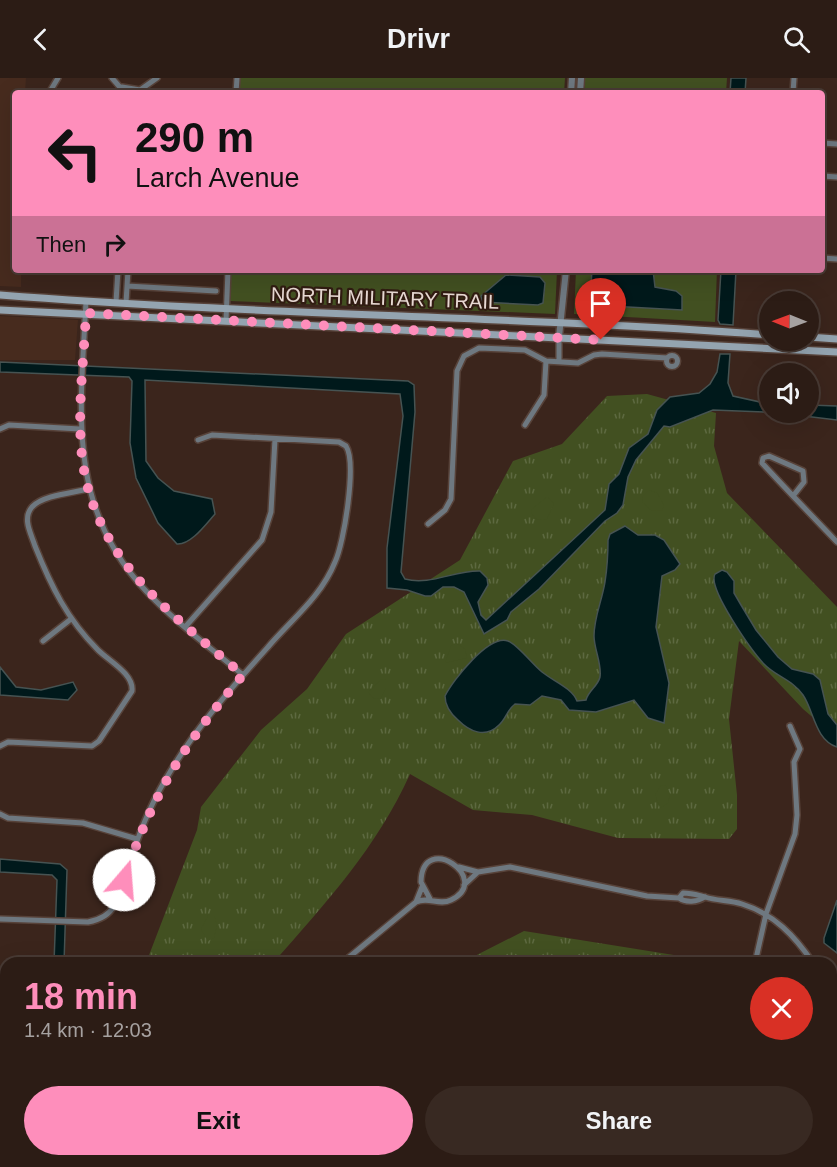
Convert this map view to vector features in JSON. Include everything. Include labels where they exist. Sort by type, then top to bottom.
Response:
[{"type":"main road","name":"NORTH MILITARY TRAIL","points":[[0,295],[226,308],[560,321],[759,334]]},
{"type":"main road","name":"NORTH MILITARY TRAIL","points":[[0,310],[837,352]]},
{"type":"main road","points":[[819,338],[837,339]]},
{"type":"street","points":[[112,78],[124,90]]},
{"type":"street","points":[[140,90],[157,78]]},
{"type":"street","points":[[116,302],[118,273]]},
{"type":"street","points":[[126,303],[128,273]]},
{"type":"street","points":[[226,321],[228,273]]},
{"type":"street","points":[[559,360],[560,321],[566,273]]},
{"type":"street","points":[[127,286],[216,291]]},
{"type":"street","points":[[86,300],[80,429],[88,489],[101,523],[127,568],[147,592],[243,675]]},
{"type":"street","points":[[428,524],[445,510],[451,499],[458,367],[464,356],[479,348],[525,350],[546,361],[559,360],[578,363],[594,355],[602,354],[667,358]]},
{"type":"street","points":[[525,425],[543,395],[546,361]]},
{"type":"street","points":[[0,429],[9,425],[80,429]]},
{"type":"street","points":[[0,919],[92,921],[110,911],[118,898],[137,839],[154,800],[177,759],[204,721],[243,675],[311,602],[335,562],[346,516],[348,450],[339,442],[212,435],[198,440]]},
{"type":"street","points":[[186,626],[262,540],[271,512],[275,439]]},
{"type":"street","points":[[793,496],[804,482],[803,471],[770,456],[764,458],[762,463],[793,496],[837,542]]},
{"type":"street","points":[[0,746],[8,742],[92,746],[99,741],[130,694],[132,687],[130,678],[103,655],[71,619],[52,589],[27,520],[30,510],[38,502],[88,489]]},
{"type":"street","points":[[43,641],[71,619]]},
{"type":"street","points":[[756,957],[766,914],[797,824],[794,762],[800,749],[790,726]]},
{"type":"street","points":[[0,814],[8,818],[82,823],[137,839]]},
{"type":"street","points":[[416,902],[422,887],[422,872],[432,861],[447,860],[459,867],[478,872],[510,867],[605,889],[647,896],[679,898],[683,901],[699,901],[705,897],[744,904],[766,914],[793,936],[809,957]]},
{"type":"street","points":[[459,867],[463,876],[463,886]]},
{"type":"street","points":[[349,957],[416,902],[430,899],[447,902],[457,896],[463,886],[478,872]]},
{"type":"street","points":[[422,887],[430,899]]},
{"type":"shaded area","points":[[0,78],[26,78],[25,90],[12,90],[12,273],[21,273],[21,287],[0,286]]},
{"type":"shaded area","points":[[0,316],[78,320],[75,360],[0,360]]},
{"type":"green space","points":[[240,78],[565,78],[564,90],[240,90]]},
{"type":"green space","points":[[585,78],[727,78],[726,90],[585,90]]},
{"type":"green space","points":[[231,273],[557,273],[555,314],[230,301]]},
{"type":"green space","points":[[576,273],[717,273],[715,322],[574,314]]},
{"type":"green space","points":[[647,394],[716,413],[714,446],[727,493],[837,607],[837,738],[803,709],[739,641],[729,719],[737,795],[737,829],[729,839],[618,838],[532,815],[473,810],[410,774],[382,826],[366,850],[331,896],[278,957],[148,957],[197,830],[201,807],[261,730],[307,689],[346,634],[460,560],[513,461],[562,444],[607,396]]},
{"type":"green space","points":[[649,490],[657,493],[664,505],[662,511],[651,510],[643,503],[642,497]]},
{"type":"green space","points":[[547,497],[554,503],[547,519],[538,520],[531,514],[532,509]]},
{"type":"green space","points":[[456,643],[465,649],[467,658],[445,663],[451,646]]},
{"type":"green space","points":[[381,679],[386,680],[386,688],[381,698],[375,699],[368,693]]},
{"type":"green space","points":[[661,785],[666,786],[670,794],[668,803],[660,808],[655,795]]},
{"type":"green space","points":[[208,915],[214,915],[217,925],[214,938],[208,941],[201,930]]},
{"type":"green space","points":[[524,931],[686,957],[473,957]]},
{"type":"water","points":[[731,78],[746,78],[745,90],[730,90]]},
{"type":"water","points":[[592,273],[653,273],[655,287],[676,291],[682,296],[682,310],[592,305],[590,301]]},
{"type":"water","points":[[721,273],[736,273],[733,325],[720,324],[718,320]]},
{"type":"water","points":[[506,275],[540,277],[545,283],[543,303],[538,305],[482,302],[481,296]]},
{"type":"water","points":[[720,354],[730,354],[728,383],[733,396],[759,402],[759,412],[713,410],[670,427],[664,426],[636,460],[628,477],[623,505],[617,513],[605,521],[539,589],[511,612],[507,620],[484,634],[464,592],[454,587],[443,587],[431,596],[387,588],[387,548],[403,416],[400,394],[145,380],[146,461],[158,478],[174,491],[212,499],[215,514],[193,538],[177,544],[158,523],[136,478],[130,443],[132,381],[129,377],[0,372],[0,362],[408,381],[414,385],[415,412],[401,572],[405,579],[424,581],[480,571],[487,578],[488,585],[478,602],[481,615],[486,620],[605,510],[609,484],[619,474],[629,448],[648,434],[657,410],[670,397],[699,393],[710,384],[717,372]]},
{"type":"water","points":[[819,405],[837,406],[837,420],[819,418]]},
{"type":"water","points":[[625,526],[638,535],[655,535],[664,540],[680,564],[675,570],[662,576],[656,627],[669,683],[664,723],[648,718],[634,700],[596,712],[569,710],[561,700],[542,696],[530,705],[515,704],[501,723],[488,732],[477,732],[462,724],[449,709],[445,696],[472,660],[491,644],[500,641],[508,641],[516,646],[542,672],[571,692],[577,701],[586,700],[600,677],[594,629],[605,582],[608,540],[610,534]]},
{"type":"water","points":[[722,570],[727,572],[734,581],[734,593],[756,630],[778,657],[792,669],[813,674],[820,680],[828,714],[837,725],[837,747],[819,732],[807,702],[799,690],[764,664],[741,634],[724,605],[714,581],[715,574]]},
{"type":"water","points":[[0,667],[16,687],[41,690],[73,682],[77,690],[68,700],[0,695]]},
{"type":"water","points":[[0,859],[60,864],[67,870],[64,957],[54,957],[57,880],[52,875],[0,872]]},
{"type":"water","points":[[837,900],[837,953],[824,943],[824,938]]},
{"type":"route","points":[[124,880],[144,821],[165,779],[204,721],[243,675],[160,604],[135,579],[108,539],[94,507],[83,465],[80,423],[86,313],[601,340]]}]
